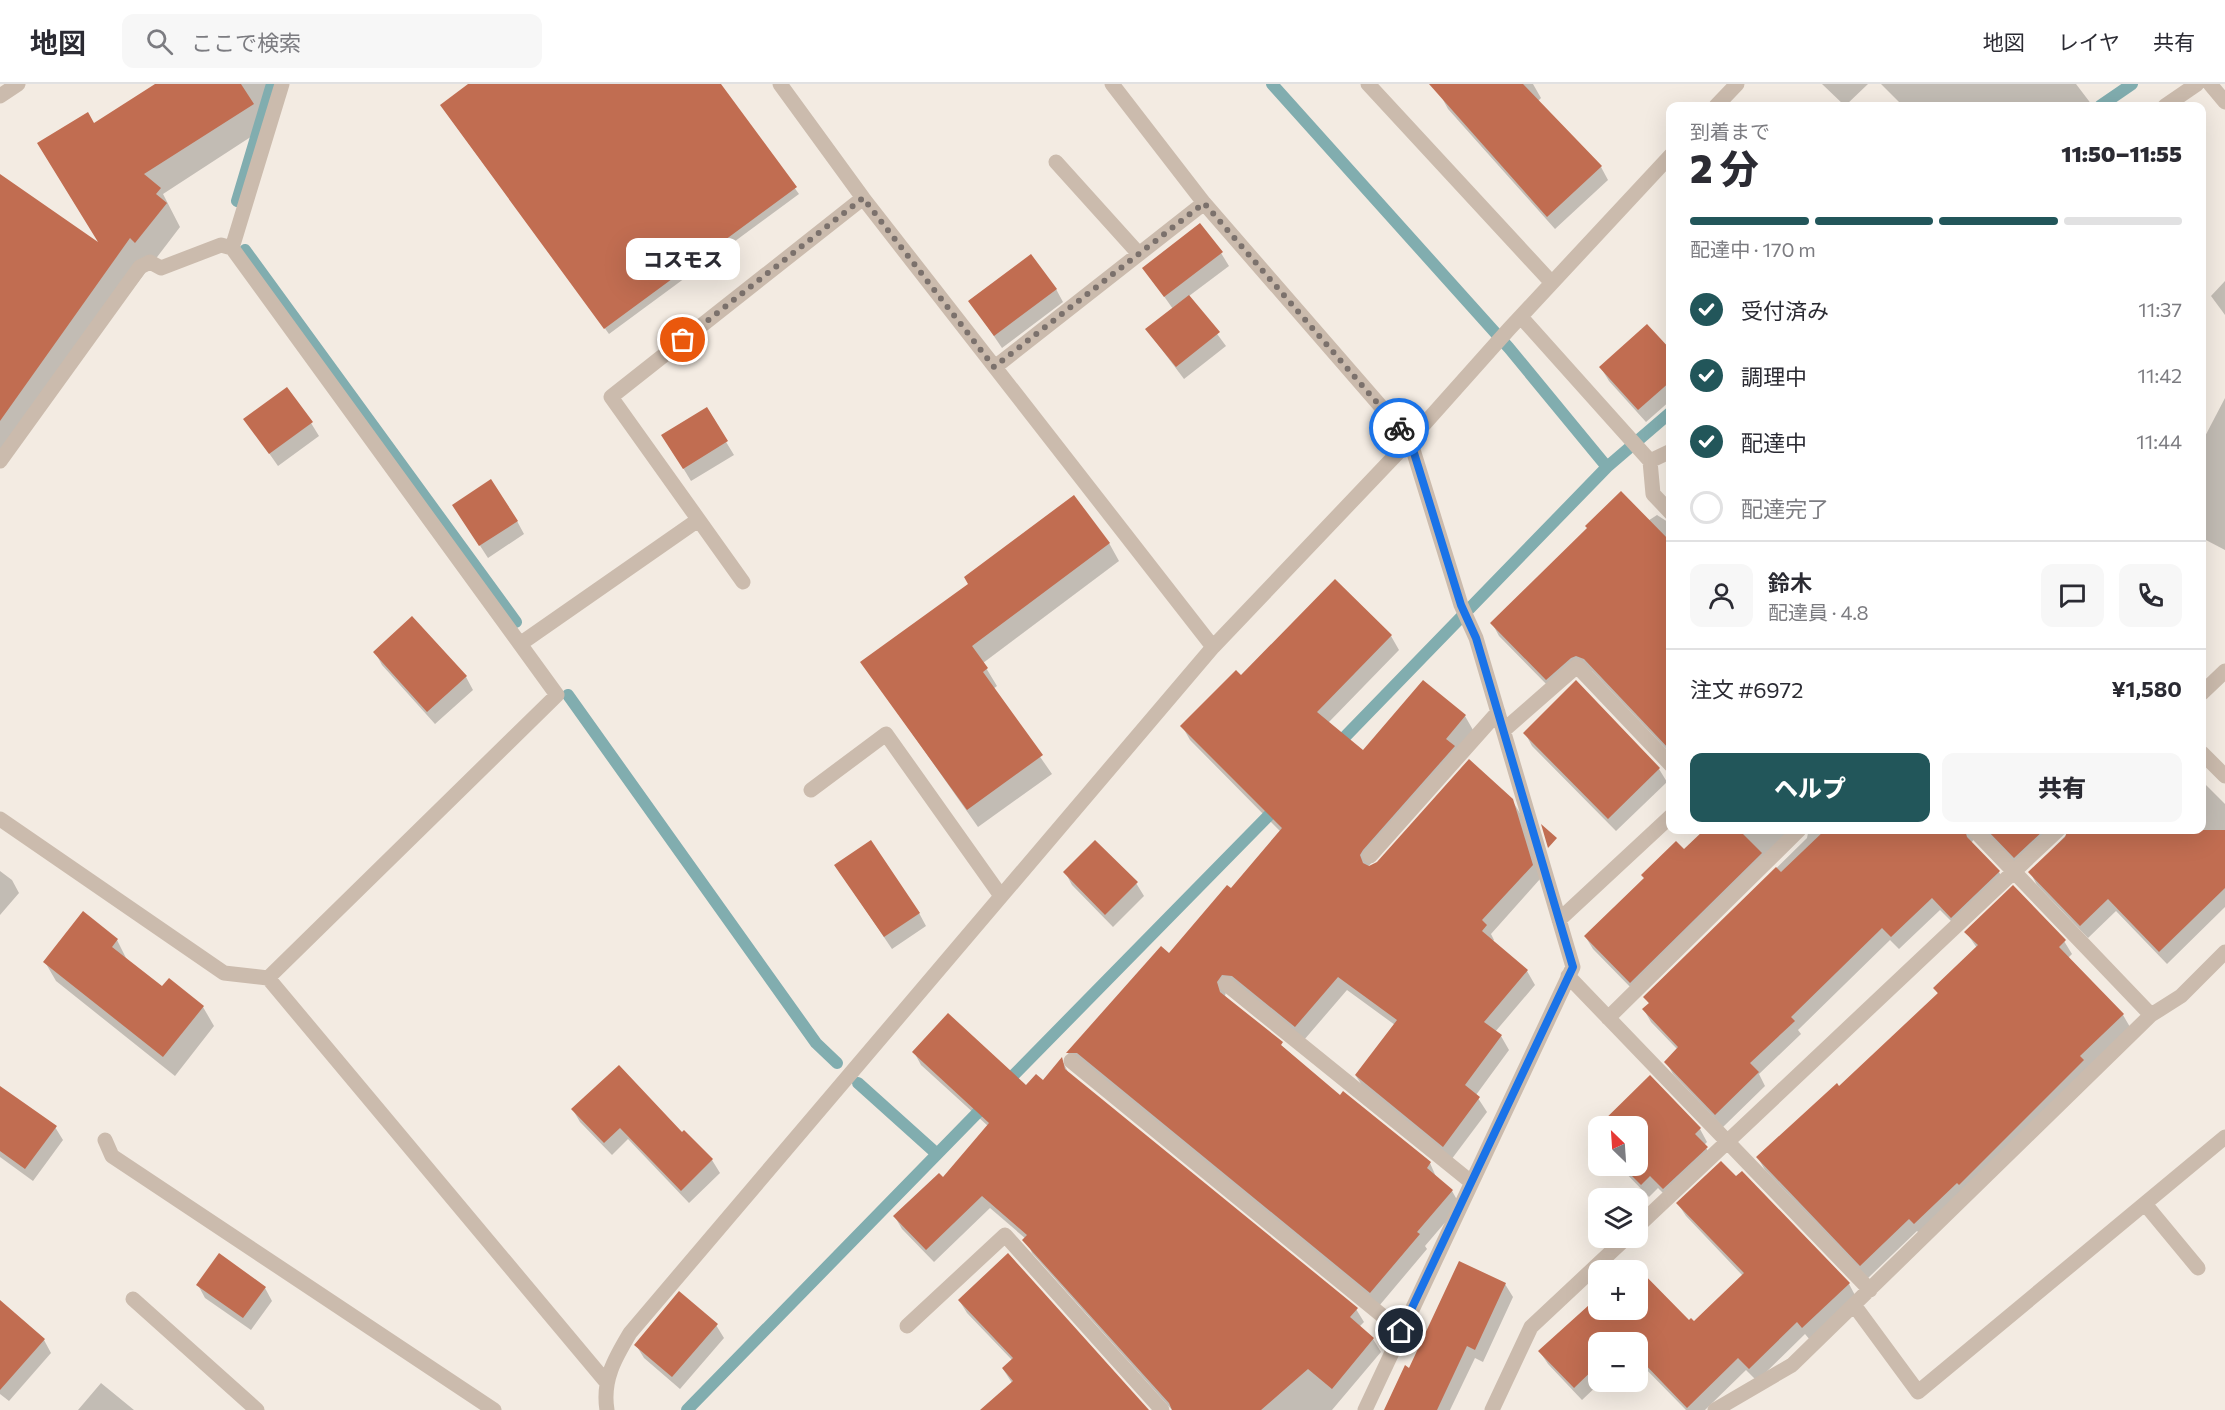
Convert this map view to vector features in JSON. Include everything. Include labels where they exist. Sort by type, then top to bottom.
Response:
[{"type":"street","points":[[0,96],[18,84]]},
{"type":"street","points":[[232,248],[282,84]]},
{"type":"street","points":[[780,84],[863,198],[1213,647]]},
{"type":"street","points":[[1112,84],[1204,203],[1410,440],[1461,605],[1471,626],[1504,730],[1573,967],[1365,1410]]},
{"type":"street","points":[[1368,84],[1552,283]]},
{"type":"street","points":[[1720,102],[1737,84]]},
{"type":"street","points":[[2171,102],[2197,84]]},
{"type":"street","points":[[2210,84],[2225,102]]},
{"type":"street","points":[[607,1410],[604,1395],[610,1369],[630,1333],[1213,647],[1410,440],[1494,345],[1666,160]]},
{"type":"street","points":[[1056,162],[1139,254]]},
{"type":"street","points":[[743,582],[611,397],[863,198]]},
{"type":"street","points":[[994,367],[1204,203]]},
{"type":"street","points":[[0,461],[140,267],[150,262],[161,268],[221,245],[232,248],[556,695],[268,978]]},
{"type":"street","points":[[1521,317],[1650,461],[1653,494],[1666,508]]},
{"type":"street","points":[[1650,461],[1666,453]]},
{"type":"street","points":[[520,644],[698,520]]},
{"type":"street","points":[[1504,730],[1577,666],[1666,760]]},
{"type":"street","points":[[2206,689],[2225,671]]},
{"type":"street","points":[[1370,856],[1498,712]]},
{"type":"street","points":[[811,790],[886,734],[1001,896]]},
{"type":"street","points":[[2206,757],[2225,776]]},
{"type":"street","points":[[0,819],[224,973],[268,978],[607,1383]]},
{"type":"street","points":[[1559,920],[1666,821]]},
{"type":"street","points":[[1608,1018],[1795,834]]},
{"type":"street","points":[[1978,834],[2151,1015]]},
{"type":"street","points":[[1648,1217],[2054,834]]},
{"type":"street","points":[[1715,1410],[1792,1365],[2151,1015],[2181,996],[2225,952]]},
{"type":"street","points":[[1568,976],[1870,1290]]},
{"type":"street","points":[[1226,984],[1471,1182]]},
{"type":"street","points":[[1071,1061],[1401,1331]]},
{"type":"street","points":[[1854,1305],[1918,1392],[2225,1137]]},
{"type":"street","points":[[105,1140],[112,1156],[494,1410]]},
{"type":"street","points":[[2145,1204],[2198,1268]]},
{"type":"street","points":[[907,1326],[1005,1235],[1162,1410]]},
{"type":"street","points":[[1492,1410],[1531,1327],[1615,1248]]},
{"type":"street","points":[[133,1299],[257,1410]]},
{"type":"building","points":[[155,84],[241,84],[254,104],[144,174],[161,188],[156,194],[167,203],[135,243],[130,238],[0,421],[0,174],[98,242],[37,143],[88,112],[94,123]]},
{"type":"building","points":[[468,84],[721,84],[797,187],[604,329],[440,105]]},
{"type":"building","points":[[1429,84],[1523,84],[1602,166],[1547,217]]},
{"type":"building","points":[[1200,223],[1223,252],[1164,297],[1142,268]]},
{"type":"building","points":[[1031,254],[1057,289],[994,336],[968,301]]},
{"type":"building","points":[[1189,295],[1220,332],[1176,367],[1145,329]]},
{"type":"building","points":[[1647,324],[1666,345],[1666,385],[1638,410],[1599,367]]},
{"type":"building","points":[[287,387],[313,422],[269,454],[243,419]]},
{"type":"building","points":[[707,407],[728,441],[683,469],[661,435]]},
{"type":"building","points":[[491,479],[518,521],[479,546],[452,505]]},
{"type":"building","points":[[1621,491],[1666,537],[1666,746],[1584,659],[1576,656],[1571,658],[1546,680],[1490,623],[1587,528],[1585,526]]},
{"type":"building","points":[[1074,495],[1110,543],[972,646],[988,668],[983,672],[1043,755],[967,810],[860,662],[968,584],[964,577]]},
{"type":"building","points":[[1335,579],[1392,635],[1317,712],[1363,750],[1423,680],[1466,715],[1446,739],[1455,746],[1363,850],[1360,855],[1363,863],[1369,866],[1377,862],[1469,759],[1513,799],[1533,865],[1482,920],[1487,925],[1482,931],[1528,970],[1484,1022],[1502,1035],[1465,1085],[1480,1097],[1443,1147],[1355,1075],[1397,1020],[1338,977],[1295,1027],[1232,976],[1222,975],[1217,982],[1220,992],[1283,1042],[1281,1045],[1340,1095],[1343,1091],[1431,1162],[1427,1168],[1453,1190],[1417,1232],[1420,1234],[1370,1293],[1077,1053],[1066,1053],[1161,946],[1169,953],[1227,885],[1231,888],[1282,828],[1180,726],[1236,670],[1241,675]]},
{"type":"building","points":[[412,616],[467,676],[427,712],[373,652]]},
{"type":"building","points":[[1576,680],[1660,768],[1608,819],[1523,733]]},
{"type":"building","points":[[1541,824],[1557,838],[1548,848]]},
{"type":"building","points":[[2206,830],[2225,830],[2225,888],[2159,952],[2108,899],[2080,926],[2028,872],[2066,834],[2206,834]]},
{"type":"building","points":[[1700,834],[1743,834],[1762,853],[1630,983],[1584,936],[1644,878],[1641,875],[1676,841],[1684,849]]},
{"type":"building","points":[[1821,834],[1966,834],[2000,871],[1951,918],[1932,898],[1891,937],[1882,928],[1791,1017],[1795,1021],[1750,1063],[1759,1072],[1715,1115],[1664,1062],[1678,1047],[1642,1009],[1649,1003],[1643,997],[1776,867],[1781,872]]},
{"type":"building","points":[[1991,834],[2040,834],[2014,858]]},
{"type":"building","points":[[871,840],[920,913],[884,937],[834,865]]},
{"type":"building","points":[[1095,840],[1138,882],[1105,915],[1063,872]]},
{"type":"building","points":[[2013,885],[2066,940],[2059,947],[2124,1014],[2080,1056],[2084,1060],[1959,1185],[1957,1183],[1914,1224],[1909,1219],[1860,1266],[1756,1157],[1837,1083],[1839,1086],[1938,993],[1933,988],[1978,945],[1964,932]]},
{"type":"building","points":[[83,911],[118,939],[112,947],[162,986],[169,978],[204,1006],[163,1057],[43,962]]},
{"type":"building","points":[[948,1013],[1026,1085],[1036,1074],[1043,1080],[1062,1057],[1065,1069],[1358,1308],[1350,1317],[1374,1338],[1332,1389],[1308,1369],[1261,1410],[1172,1410],[1169,1403],[1022,1240],[1027,1235],[982,1196],[926,1250],[893,1216],[939,1173],[943,1177],[989,1123],[912,1052]]},
{"type":"building","points":[[619,1065],[682,1132],[684,1130],[713,1159],[681,1191],[620,1128],[604,1143],[571,1109]]},
{"type":"building","points":[[1650,1075],[1701,1128],[1695,1134],[1708,1147],[1663,1189],[1650,1176],[1641,1185],[1632,1176],[1648,1176],[1648,1116],[1608,1116]]},
{"type":"building","points":[[0,1086],[57,1126],[25,1169],[0,1151]]},
{"type":"building","points":[[1721,1161],[1736,1176],[1742,1171],[1850,1283],[1802,1328],[1797,1322],[1749,1369],[1738,1358],[1687,1408],[1648,1367],[1648,1332],[1588,1332],[1588,1375],[1574,1388],[1538,1351],[1588,1306],[1588,1320],[1648,1320],[1648,1278],[1689,1320],[1691,1318],[1694,1321],[1744,1273],[1676,1203]]},
{"type":"building","points":[[219,1253],[266,1287],[243,1318],[196,1285]]},
{"type":"building","points":[[1008,1253],[1149,1410],[980,1410],[1013,1381],[1002,1368],[1013,1358],[958,1300]]},
{"type":"building","points":[[1459,1261],[1506,1283],[1475,1350],[1467,1346],[1437,1410],[1384,1410],[1405,1365],[1409,1368]]},
{"type":"building","points":[[679,1291],[718,1324],[672,1377],[634,1345]]},
{"type":"building","points":[[0,1300],[45,1339],[0,1390]]},
{"type":"waterway","points":[[237,201],[272,84]]},
{"type":"waterway","points":[[1272,84],[1509,348],[1607,467]]},
{"type":"waterway","points":[[2106,102],[2132,84]]},
{"type":"waterway","points":[[245,250],[516,622]]},
{"type":"waterway","points":[[1336,746],[1607,467],[1666,416]]},
{"type":"waterway","points":[[568,695],[816,1043],[837,1063]]},
{"type":"waterway","points":[[1004,1085],[1280,804]]},
{"type":"waterway","points":[[858,1083],[937,1154]]},
{"type":"waterway","points":[[687,1410],[988,1102]]},
{"type":"way so far","points":[[683,340],[863,198],[994,367],[1204,203],[1399,428]]},
{"type":"place","name":"コスモス","points":[[683,340]]},
{"type":"route","points":[[1399,428],[1410,440],[1461,605],[1476,638],[1573,967],[1401,1331]]}]
